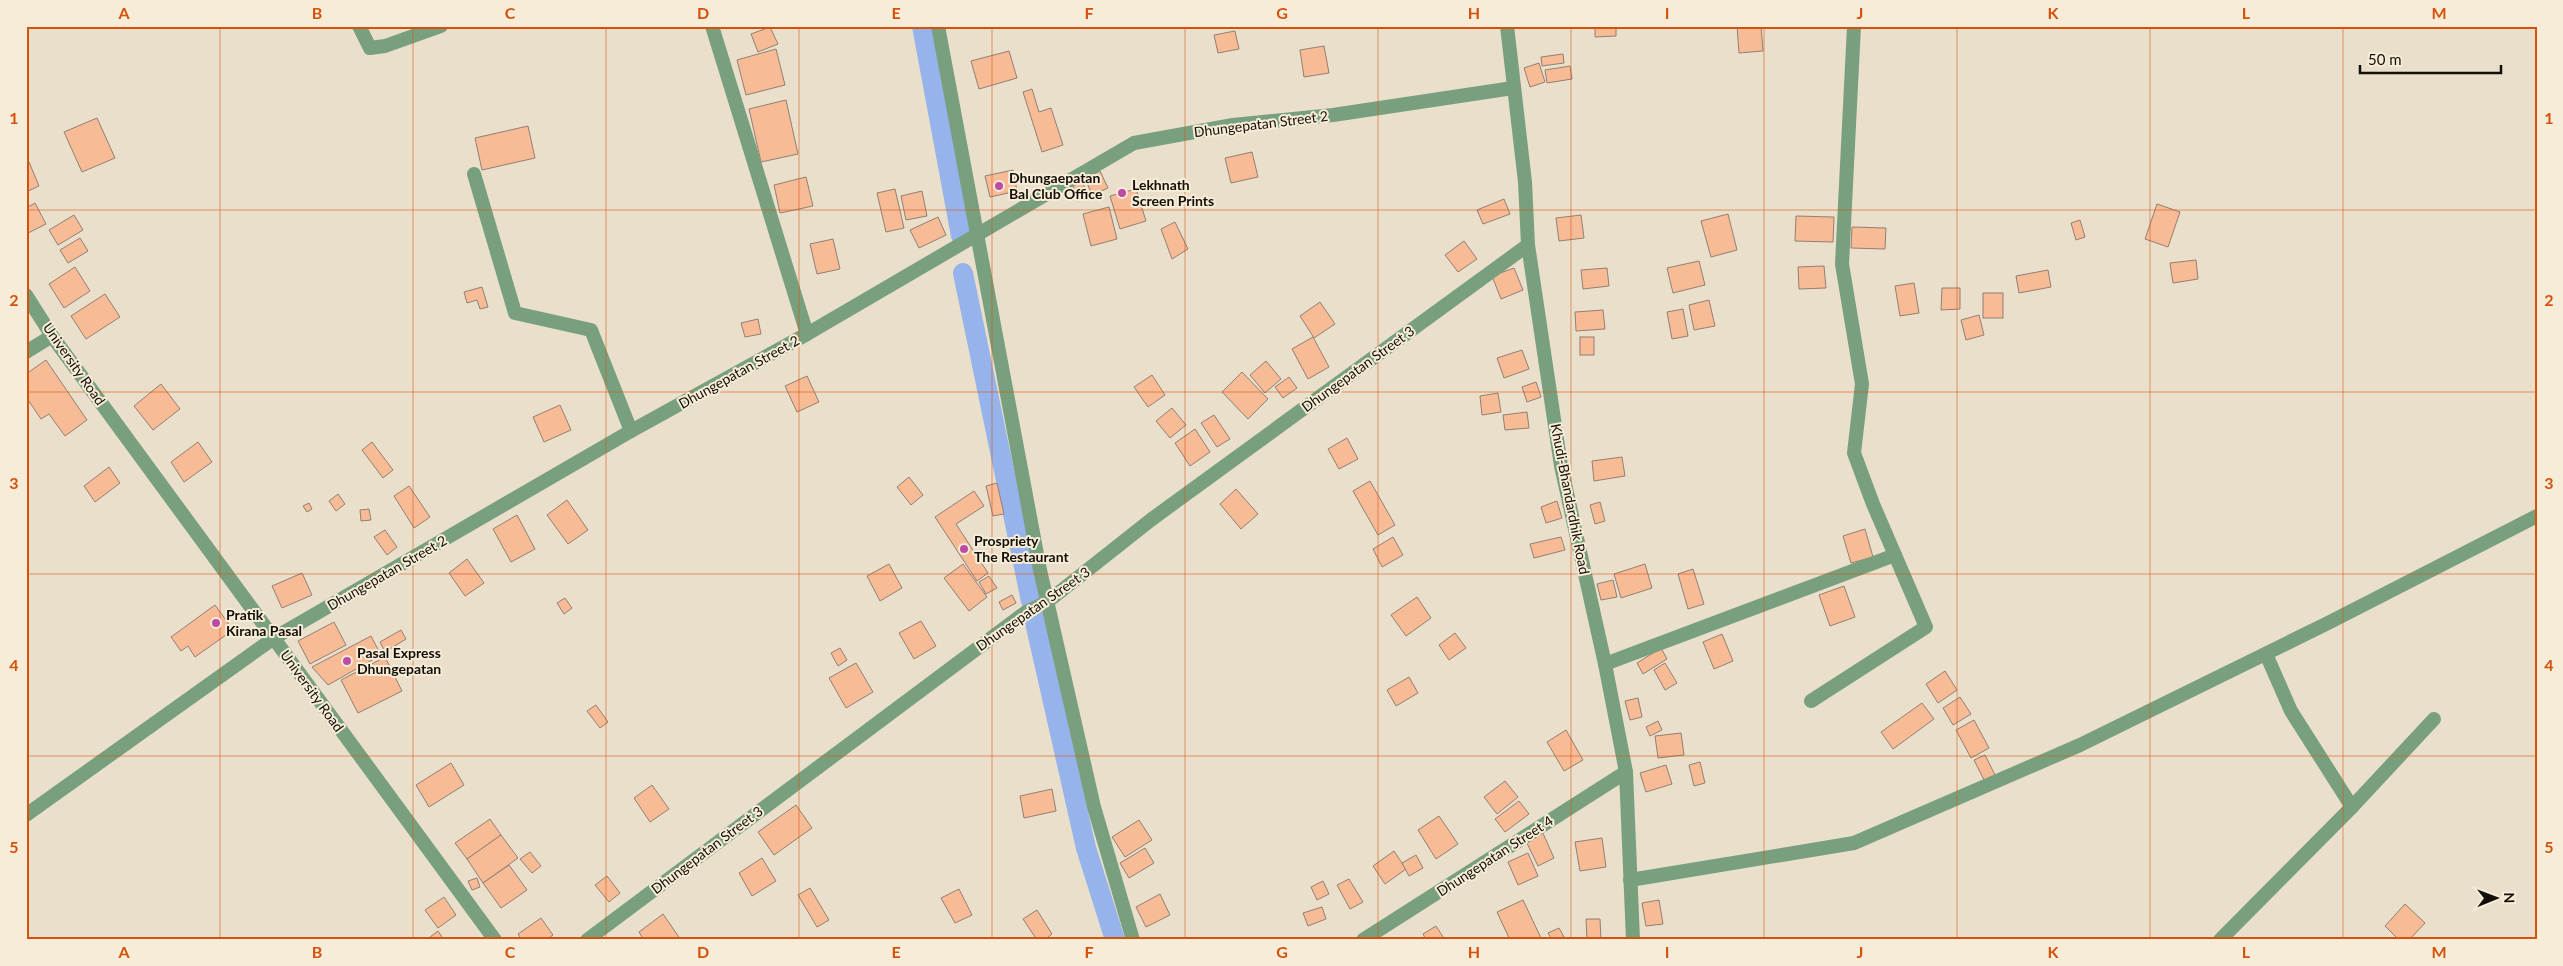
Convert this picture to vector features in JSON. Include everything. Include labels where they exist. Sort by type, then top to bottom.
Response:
[{"type":"street","points":[[360,26],[370,48],[385,46],[441,26]]},
{"type":"street","points":[[712,26],[807,334]]},
{"type":"street","points":[[938,26],[1047,602],[1094,807],[1133,940]]},
{"type":"street","name":"Khudi-Bhandardhik Road","points":[[1507,26],[1525,182],[1528,245],[1561,466],[1605,664],[1626,772],[1634,940]]},
{"type":"street","points":[[1812,701],[1926,627],[1854,453],[1862,384],[1842,264],[1854,26]]},
{"type":"street","name":"Dhungepatan Street 2","points":[[26,815],[274,638],[631,431],[807,334],[1134,143],[1233,125],[1333,115],[1513,88]]},
{"type":"street","points":[[474,174],[515,313],[592,330],[631,431]]},
{"type":"street","name":"Dhungepatan Street 3","points":[[587,940],[1026,612],[1047,602],[1152,519],[1528,245]]},
{"type":"street","name":"University Road","points":[[26,295],[52,336],[495,940]]},
{"type":"street","points":[[26,352],[52,336]]},
{"type":"street","points":[[1630,880],[1854,843],[2080,745],[2266,654],[2537,516]]},
{"type":"street","points":[[1605,664],[1895,555]]},
{"type":"street","points":[[2266,654],[2291,711],[2352,806]]},
{"type":"street","points":[[2220,940],[2352,806],[2434,719]]},
{"type":"street","name":"Dhungepatan Street 4","points":[[1363,940],[1626,772]]},
{"type":"building","points":[[1595,26],[1616,26],[1616,36],[1595,37]]},
{"type":"building","points":[[1737,26],[1761,26],[1763,51],[1739,53]]},
{"type":"building","points":[[770,27],[778,44],[758,52],[751,34]]},
{"type":"building","points":[[1235,31],[1239,49],[1218,53],[1214,35]]},
{"type":"building","points":[[1324,46],[1329,73],[1304,77],[1300,50]]},
{"type":"building","points":[[776,49],[785,85],[746,95],[737,60]]},
{"type":"building","points":[[1009,51],[1017,78],[979,89],[971,61]]},
{"type":"building","points":[[1563,54],[1564,63],[1542,66],[1541,57]]},
{"type":"building","points":[[1539,63],[1545,82],[1530,87],[1524,68]]},
{"type":"building","points":[[1570,66],[1572,79],[1547,83],[1545,70]]},
{"type":"building","points":[[1032,89],[1039,112],[1051,108],[1063,145],[1042,152],[1023,92]]},
{"type":"building","points":[[786,100],[798,154],[761,162],[749,109]]},
{"type":"building","points":[[97,118],[115,158],[82,172],[64,132]]},
{"type":"building","points":[[528,126],[535,158],[482,170],[475,138]]},
{"type":"building","points":[[1252,152],[1258,177],[1231,183],[1225,158]]},
{"type":"building","points":[[29,162],[39,186],[26,192],[26,163]]},
{"type":"building","points":[[1013,170],[1017,191],[990,197],[985,176]]},
{"type":"building","points":[[1100,171],[1108,188],[1092,195],[1085,178]]},
{"type":"building","points":[[806,177],[813,206],[780,213],[774,185]]},
{"type":"building","points":[[1082,180],[1088,197],[1078,201],[1072,183]]},
{"type":"building","points":[[895,189],[904,228],[886,232],[877,193]]},
{"type":"building","points":[[1136,189],[1146,221],[1120,229],[1110,196]]},
{"type":"building","points":[[922,191],[927,216],[906,220],[901,196]]},
{"type":"building","points":[[1504,199],[1510,214],[1483,224],[1477,210]]},
{"type":"building","points":[[35,203],[46,224],[26,234],[26,208]]},
{"type":"building","points":[[2157,204],[2180,212],[2168,247],[2145,239]]},
{"type":"building","points":[[1109,207],[1117,239],[1091,246],[1083,214]]},
{"type":"building","points":[[1728,214],[1737,250],[1711,257],[1701,221]]},
{"type":"building","points":[[74,215],[83,230],[58,245],[49,230]]},
{"type":"building","points":[[1581,215],[1584,238],[1559,241],[1556,218]]},
{"type":"building","points":[[1796,216],[1834,217],[1833,242],[1795,241]]},
{"type":"building","points":[[938,217],[946,235],[919,248],[910,230]]},
{"type":"building","points":[[2080,220],[2085,237],[2076,240],[2071,223]]},
{"type":"building","points":[[1175,222],[1188,249],[1172,259],[1161,229]]},
{"type":"building","points":[[1852,227],[1886,228],[1885,249],[1851,248]]},
{"type":"building","points":[[80,238],[88,251],[68,263],[60,250]]},
{"type":"building","points":[[833,239],[840,269],[817,274],[810,244]]},
{"type":"building","points":[[1464,241],[1477,259],[1458,272],[1445,255]]},
{"type":"building","points":[[2196,260],[2198,279],[2173,283],[2170,263]]},
{"type":"building","points":[[1699,261],[1705,285],[1673,293],[1667,268]]},
{"type":"building","points":[[1824,266],[1826,288],[1799,289],[1798,267]]},
{"type":"building","points":[[75,267],[90,291],[64,308],[49,284]]},
{"type":"building","points":[[1514,268],[1523,290],[1501,299],[1492,276]]},
{"type":"building","points":[[1607,268],[1609,286],[1583,289],[1581,270]]},
{"type":"building","points":[[2048,270],[2051,287],[2019,293],[2016,276]]},
{"type":"building","points":[[1914,283],[1919,313],[1900,316],[1895,286]]},
{"type":"building","points":[[482,287],[488,307],[480,309],[477,300],[467,303],[464,292]]},
{"type":"building","points":[[1942,288],[1960,288],[1960,309],[1941,310]]},
{"type":"building","points":[[1983,293],[2003,293],[2003,318],[1983,318]]},
{"type":"building","points":[[105,294],[120,317],[86,339],[71,316]]},
{"type":"building","points":[[1709,300],[1715,326],[1694,330],[1689,305]]},
{"type":"building","points":[[1320,302],[1335,324],[1314,338],[1300,316]]},
{"type":"building","points":[[1683,309],[1688,336],[1672,339],[1667,312]]},
{"type":"building","points":[[1603,310],[1605,329],[1576,331],[1575,312]]},
{"type":"building","points":[[1979,315],[1984,335],[1966,340],[1961,320]]},
{"type":"building","points":[[758,319],[761,334],[745,337],[741,323]]},
{"type":"building","points":[[1313,337],[1329,367],[1308,379],[1292,349]]},
{"type":"building","points":[[1580,337],[1594,337],[1594,355],[1580,355]]},
{"type":"building","points":[[1522,350],[1529,369],[1504,378],[1497,358]]},
{"type":"building","points":[[46,360],[87,420],[65,436],[49,414],[41,419],[26,397],[26,374]]},
{"type":"building","points":[[1266,361],[1281,379],[1265,393],[1250,375]]},
{"type":"building","points":[[1242,372],[1268,399],[1248,419],[1222,392]]},
{"type":"building","points":[[1152,375],[1165,395],[1148,407],[1134,387]]},
{"type":"building","points":[[807,376],[819,402],[797,412],[785,386]]},
{"type":"building","points":[[1289,377],[1297,388],[1283,398],[1275,387]]},
{"type":"building","points":[[1536,382],[1541,397],[1527,402],[1522,387]]},
{"type":"building","points":[[161,384],[180,409],[153,430],[134,406]]},
{"type":"building","points":[[1498,393],[1501,412],[1482,415],[1480,396]]},
{"type":"building","points":[[560,405],[571,430],[544,442],[533,417]]},
{"type":"building","points":[[1172,408],[1186,425],[1170,438],[1156,421]]},
{"type":"building","points":[[1527,412],[1529,428],[1505,430],[1503,415]]},
{"type":"building","points":[[1214,415],[1230,439],[1217,447],[1201,423]]},
{"type":"building","points":[[1195,429],[1210,452],[1190,466],[1175,443]]},
{"type":"building","points":[[1347,438],[1358,459],[1339,469],[1328,449]]},
{"type":"building","points":[[198,442],[212,462],[184,482],[171,462]]},
{"type":"building","points":[[372,442],[393,470],[383,478],[362,450]]},
{"type":"building","points":[[1622,457],[1625,476],[1594,481],[1592,461]]},
{"type":"building","points":[[109,467],[120,483],[95,502],[84,486]]},
{"type":"building","points":[[909,477],[923,495],[911,505],[897,487]]},
{"type":"building","points":[[1370,481],[1395,525],[1378,535],[1353,491]]},
{"type":"building","points":[[997,483],[1004,514],[993,516],[986,486]]},
{"type":"building","points":[[409,486],[430,517],[414,528],[394,496]]},
{"type":"building","points":[[1236,489],[1258,514],[1241,529],[1220,504]]},
{"type":"building","name":"Prospriety The Restaurant","points":[[974,491],[984,506],[956,524],[988,573],[977,581],[935,517]]},
{"type":"building","points":[[338,494],[345,504],[336,511],[329,501]]},
{"type":"building","points":[[567,500],[588,530],[568,544],[547,515]]},
{"type":"building","points":[[1557,501],[1562,518],[1546,523],[1541,507]]},
{"type":"building","points":[[1600,502],[1605,521],[1595,524],[1590,505]]},
{"type":"building","points":[[309,503],[312,509],[307,512],[303,506]]},
{"type":"building","points":[[369,509],[371,520],[361,521],[360,510]]},
{"type":"building","points":[[517,515],[535,549],[511,562],[493,529]]},
{"type":"building","points":[[1865,529],[1873,557],[1851,563],[1843,536]]},
{"type":"building","points":[[385,530],[397,547],[387,555],[374,537]]},
{"type":"building","points":[[1393,537],[1403,555],[1382,567],[1373,549]]},
{"type":"building","points":[[1561,537],[1565,550],[1534,558],[1530,544]]},
{"type":"building","points":[[467,559],[484,583],[465,596],[449,573]]},
{"type":"building","points":[[889,564],[902,588],[880,601],[867,576]]},
{"type":"building","points":[[963,564],[987,597],[969,611],[944,578]]},
{"type":"building","points":[[1645,564],[1652,588],[1621,598],[1614,574]]},
{"type":"building","points":[[1693,569],[1704,604],[1688,609],[1678,574]]},
{"type":"building","points":[[302,573],[312,595],[282,608],[272,586]]},
{"type":"building","points":[[989,576],[997,588],[986,594],[979,582]]},
{"type":"building","points":[[1613,580],[1617,597],[1601,600],[1597,584]]},
{"type":"building","points":[[1844,586],[1855,617],[1830,626],[1819,595]]},
{"type":"building","points":[[1012,595],[1016,603],[1003,610],[999,602]]},
{"type":"building","points":[[1417,597],[1431,618],[1406,636],[1391,615]]},
{"type":"building","points":[[565,598],[572,608],[564,614],[557,603]]},
{"type":"building","points":[[215,605],[233,630],[195,657],[188,646],[181,651],[171,637]]},
{"type":"building","points":[[921,621],[936,646],[914,659],[899,633]]},
{"type":"building","points":[[334,622],[346,645],[310,664],[298,641]]},
{"type":"building","points":[[401,630],[406,639],[385,652],[380,642]]},
{"type":"building","points":[[1455,633],[1466,648],[1449,660],[1439,645]]},
{"type":"building","points":[[1722,634],[1733,661],[1714,669],[1703,642]]},
{"type":"building","name":"Pasal Express Dhungepatan","points":[[371,636],[381,655],[328,685],[312,667]]},
{"type":"building","points":[[840,648],[847,660],[838,666],[831,653]]},
{"type":"building","points":[[1661,648],[1667,659],[1643,674],[1637,663]]},
{"type":"building","points":[[385,657],[402,691],[358,713],[341,680]]},
{"type":"building","points":[[856,663],[873,692],[846,708],[829,678]]},
{"type":"building","points":[[1665,663],[1677,683],[1665,690],[1654,670]]},
{"type":"building","points":[[1945,671],[1957,690],[1938,703],[1926,684]]},
{"type":"building","points":[[1409,677],[1418,693],[1396,706],[1387,690]]},
{"type":"building","points":[[1960,697],[1971,714],[1953,725],[1943,708]]},
{"type":"building","points":[[1638,698],[1642,717],[1630,720],[1625,701]]},
{"type":"building","points":[[1922,703],[1934,719],[1893,749],[1881,732]]},
{"type":"building","points":[[596,705],[608,722],[600,728],[587,711]]},
{"type":"building","points":[[1974,720],[1989,748],[1971,758],[1956,730]]},
{"type":"building","points":[[1658,721],[1662,730],[1650,736],[1646,727]]},
{"type":"building","points":[[1566,730],[1583,760],[1564,771],[1547,742]]},
{"type":"building","points":[[1681,733],[1684,755],[1658,758],[1655,736]]},
{"type":"building","points":[[1985,755],[1996,777],[1985,782],[1974,760]]},
{"type":"building","points":[[1700,762],[1705,783],[1694,786],[1689,765]]},
{"type":"building","points":[[451,763],[464,785],[429,807],[416,785]]},
{"type":"building","points":[[1666,765],[1672,784],[1646,792],[1640,773]]},
{"type":"building","points":[[1505,781],[1518,797],[1497,814],[1484,797]]},
{"type":"building","points":[[652,785],[669,809],[650,822],[634,798]]},
{"type":"building","points":[[1052,789],[1056,811],[1024,818],[1020,796]]},
{"type":"building","points":[[1519,801],[1529,814],[1505,832],[1495,819]]},
{"type":"building","points":[[796,805],[812,828],[774,855],[758,832]]},
{"type":"building","points":[[1439,816],[1458,844],[1436,859],[1418,830]]},
{"type":"building","points":[[490,819],[501,835],[467,859],[455,843]]},
{"type":"building","points":[[1139,820],[1152,840],[1125,857],[1112,837]]},
{"type":"building","points":[[1542,831],[1554,858],[1538,866],[1525,839]]},
{"type":"building","points":[[501,835],[518,858],[483,883],[467,859]]},
{"type":"building","points":[[1602,838],[1606,867],[1580,871],[1575,842]]},
{"type":"building","points":[[1145,848],[1154,863],[1129,878],[1120,863]]},
{"type":"building","points":[[1394,851],[1406,869],[1385,884],[1373,866]]},
{"type":"building","points":[[530,852],[541,866],[532,873],[520,859]]},
{"type":"building","points":[[1528,853],[1538,876],[1518,885],[1508,862]]},
{"type":"building","points":[[1416,855],[1423,868],[1409,876],[1402,863]]},
{"type":"building","points":[[762,858],[776,881],[752,896],[739,873]]},
{"type":"building","points":[[509,865],[527,890],[501,908],[483,883]]},
{"type":"building","points":[[607,876],[620,893],[609,902],[595,885]]},
{"type":"building","points":[[477,878],[480,887],[472,890],[468,881]]},
{"type":"building","points":[[1349,879],[1363,902],[1350,909],[1337,885]]},
{"type":"building","points":[[1323,881],[1329,894],[1317,900],[1311,887]]},
{"type":"building","points":[[810,888],[829,920],[817,927],[798,895]]},
{"type":"building","points":[[959,889],[972,915],[955,923],[941,898]]},
{"type":"building","points":[[1160,894],[1170,915],[1146,927],[1136,907]]},
{"type":"building","points":[[444,897],[456,915],[438,928],[425,910]]},
{"type":"building","points":[[1523,900],[1541,938],[1537,940],[1510,940],[1497,912]]},
{"type":"building","points":[[1659,900],[1663,924],[1646,926],[1642,903]]},
{"type":"building","points":[[2405,904],[2425,923],[2409,940],[2399,940],[2385,926]]},
{"type":"building","points":[[1322,907],[1326,919],[1308,926],[1303,913]]},
{"type":"building","points":[[1037,910],[1052,934],[1044,940],[1037,940],[1023,919]]},
{"type":"building","points":[[663,914],[681,940],[644,940],[639,932]]},
{"type":"building","points":[[541,918],[553,935],[546,940],[522,940],[518,934]]},
{"type":"building","points":[[1586,919],[1600,919],[1601,940],[1587,940]]},
{"type":"building","points":[[1436,926],[1445,940],[1426,940],[1423,934]]},
{"type":"building","points":[[1559,928],[1564,937],[1552,940],[1548,933]]},
{"type":"building","points":[[438,931],[444,940],[426,940]]},
{"type":"waterway","points":[[922,26],[961,236]]},
{"type":"waterway","points":[[963,273],[1031,601]]},
{"type":"waterway","points":[[1034,618],[1086,848],[1115,940]]},
{"type":"place","name":"Dhungaepatan Bal Club Office","points":[[999,186]]},
{"type":"place","name":"Lekhnath Screen Prints","points":[[1122,193]]},
{"type":"place","name":"Prospriety The Restaurant","points":[[964,549]]},
{"type":"place","name":"Pratik Kirana Pasal","points":[[216,623]]},
{"type":"place","name":"Pasal Express Dhungepatan","points":[[347,661]]}]
